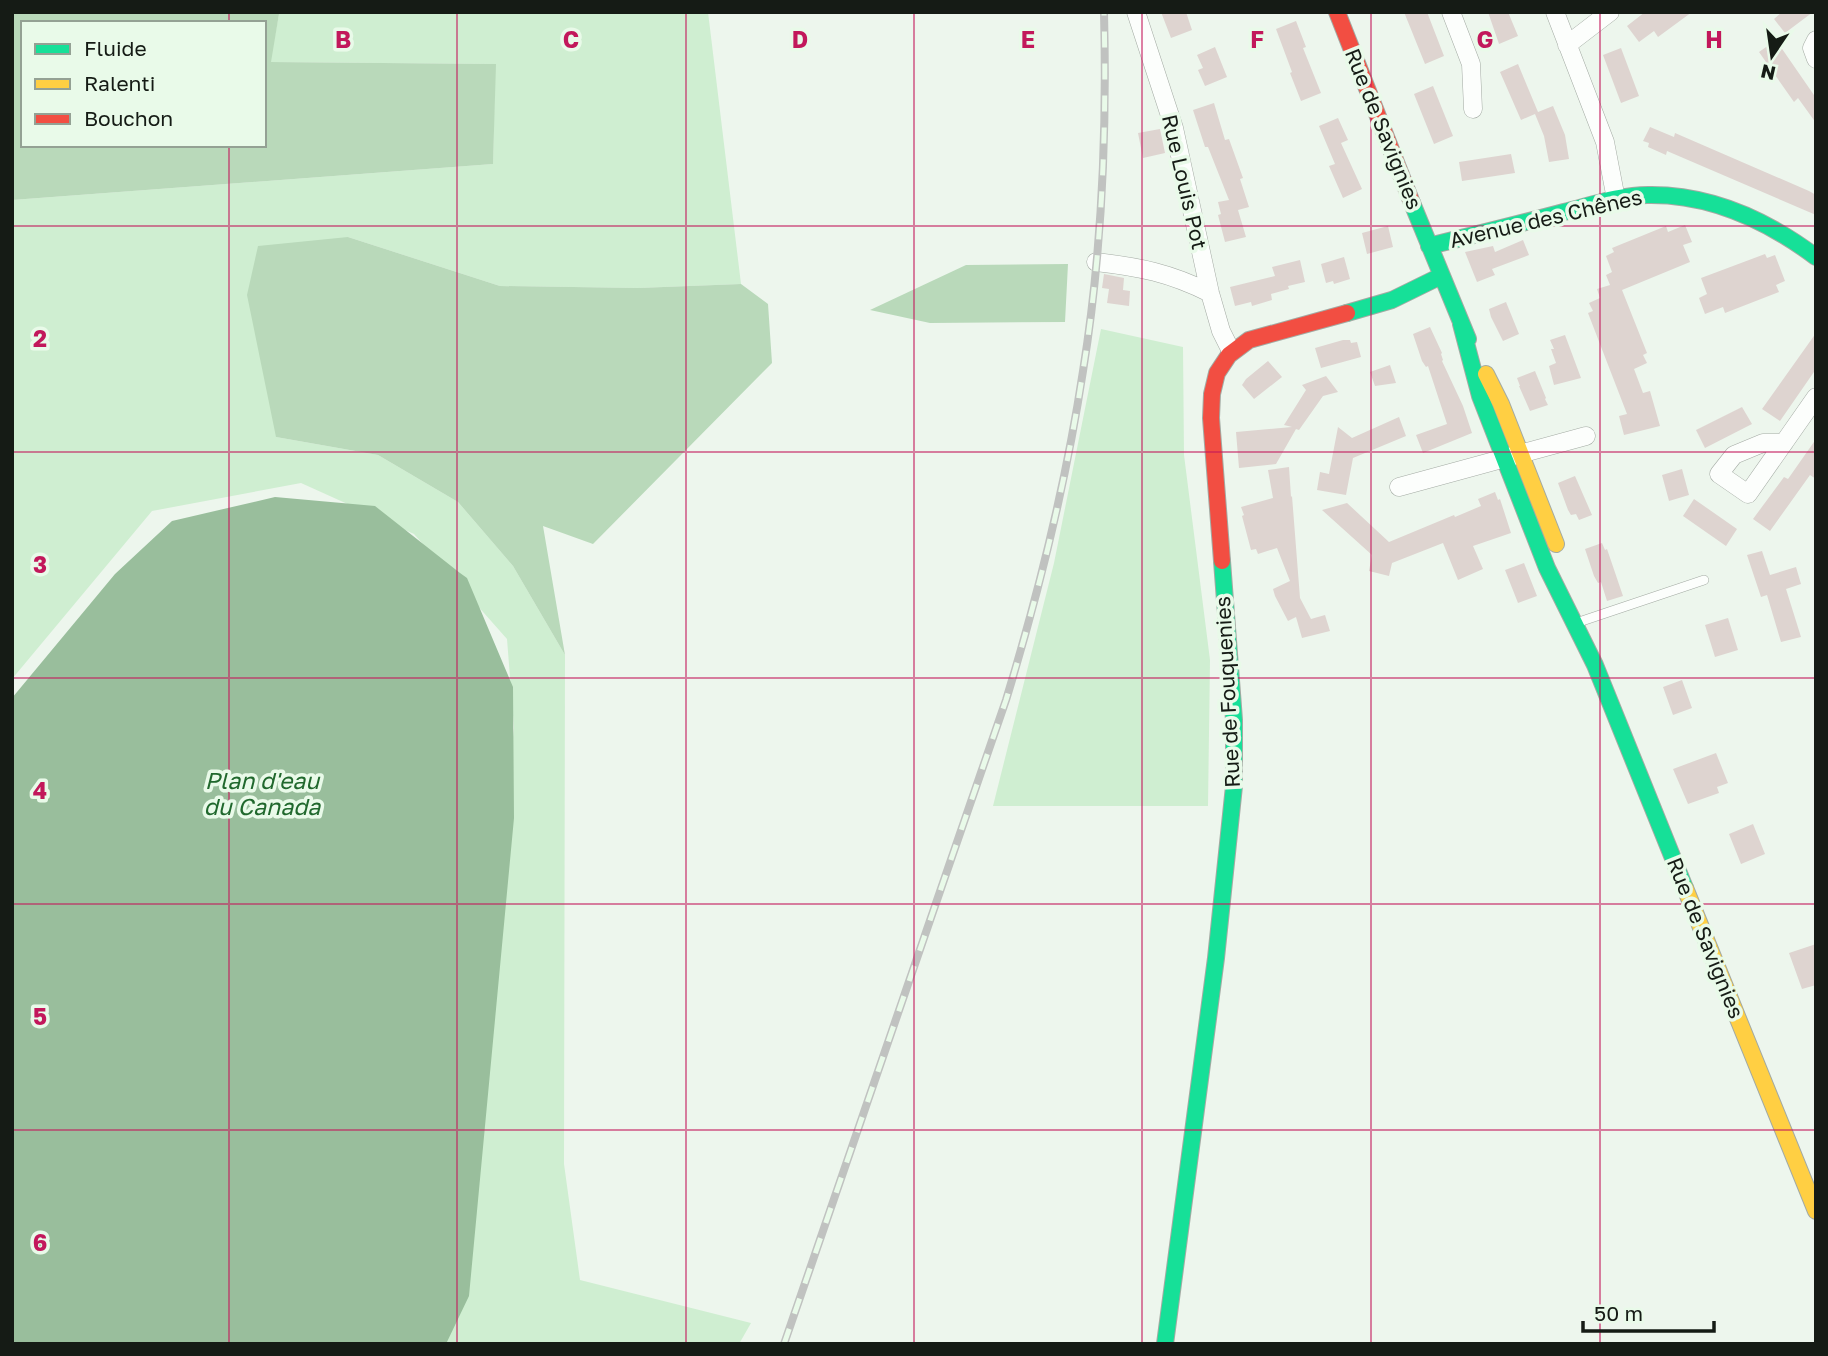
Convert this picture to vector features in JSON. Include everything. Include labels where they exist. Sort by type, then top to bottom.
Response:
[{"type":"street","name":"Rue Louis Pot","points":[[1136,12],[1174,128],[1210,293],[1218,324],[1231,351]]},
{"type":"street","name":"Rue de Savignies","points":[[1337,12],[1461,324],[1476,383],[1560,556]]},
{"type":"street","points":[[1451,12],[1471,64],[1473,109]]},
{"type":"street","points":[[1555,12],[1605,142],[1616,199]]},
{"type":"street","points":[[1567,45],[1610,12]]},
{"type":"street","points":[[1816,40],[1812,48],[1816,58]]},
{"type":"street","name":"Avenue des Chênes","points":[[1430,246],[1616,199],[1647,195],[1672,196],[1715,204],[1775,230],[1816,257]]},
{"type":"street","points":[[1096,262],[1144,268],[1179,279],[1210,293]]},
{"type":"street","points":[[1231,351],[1259,336],[1392,300],[1441,276]]},
{"type":"street","name":"Rue de Fouquenies","points":[[1165,1344],[1216,958],[1234,786],[1234,720],[1210,405],[1217,373],[1231,351]]},
{"type":"street","points":[[1784,443],[1816,397]]},
{"type":"street","points":[[1399,487],[1586,436]]},
{"type":"street","name":"Rue de Savignies","points":[[1512,456],[1552,581],[1579,623]]},
{"type":"street","name":"Rue de Savignies","points":[[1568,576],[1579,623],[1595,665],[1816,1211]]},
{"type":"lane","points":[[1579,623],[1704,580]]},
{"type":"shaded area","points":[[12,12],[277,12],[279,14],[271,62],[496,64],[493,164],[12,200]]},
{"type":"shaded area","points":[[277,12],[708,12],[741,284],[638,288],[500,286],[348,237],[276,437],[378,455],[458,502],[513,566],[565,655],[564,1164],[580,1280],[751,1323],[739,1344],[410,1344],[458,1213],[514,728],[507,639],[414,534],[301,483],[152,511],[12,679],[12,200],[493,164],[495,64],[270,62],[279,14]]},
{"type":"shaded area","points":[[348,237],[500,286],[638,288],[741,284],[768,304],[772,363],[593,544],[543,526],[565,655],[513,566],[458,502],[378,455],[276,437],[247,295],[258,246]]},
{"type":"shaded area","points":[[1068,264],[1065,322],[930,323],[870,310],[966,265]]},
{"type":"shaded area","points":[[1101,329],[1183,347],[1184,455],[1210,660],[1208,806],[993,806],[1054,563]]},
{"type":"water","name":"Plan d'eau du Canada","points":[[275,497],[375,506],[467,578],[513,687],[514,818],[469,1296],[446,1344],[12,1344],[12,698],[115,574],[172,521]]},
{"type":"building","points":[[1161,12],[1186,12],[1192,30],[1171,38]]},
{"type":"building","points":[[1404,12],[1427,12],[1444,56],[1425,64]]},
{"type":"building","points":[[1488,12],[1508,12],[1518,36],[1499,44]]},
{"type":"building","points":[[1645,12],[1692,12],[1658,37],[1654,31],[1639,42],[1627,26]]},
{"type":"building","points":[[1782,12],[1813,12],[1785,33],[1774,19]]},
{"type":"building","points":[[1296,21],[1306,47],[1303,48],[1321,93],[1301,101],[1276,29]]},
{"type":"building","points":[[1776,40],[1816,98],[1816,123],[1798,98],[1794,102],[1759,52]]},
{"type":"building","points":[[1215,47],[1227,77],[1205,86],[1198,70],[1203,68],[1197,55]]},
{"type":"building","points":[[1621,48],[1639,96],[1621,103],[1603,55]]},
{"type":"building","points":[[1518,64],[1538,112],[1553,106],[1565,135],[1569,159],[1549,162],[1544,136],[1535,114],[1521,120],[1500,72]]},
{"type":"building","points":[[1433,86],[1453,136],[1434,144],[1414,94]]},
{"type":"building","points":[[1214,103],[1225,140],[1229,139],[1243,178],[1240,179],[1249,207],[1238,210],[1246,237],[1225,242],[1218,215],[1221,214],[1218,202],[1229,200],[1208,147],[1205,147],[1193,110]]},
{"type":"building","points":[[1338,118],[1348,140],[1341,143],[1362,189],[1343,198],[1329,166],[1335,164],[1319,126]]},
{"type":"building","points":[[1650,127],[1674,137],[1675,133],[1809,191],[1816,195],[1816,215],[1667,151],[1666,155],[1648,147],[1649,143],[1643,141]]},
{"type":"building","points":[[1160,129],[1165,153],[1143,158],[1138,133]]},
{"type":"building","points":[[1511,154],[1515,173],[1462,181],[1459,162]]},
{"type":"building","points":[[1685,225],[1692,242],[1683,245],[1690,262],[1622,290],[1647,353],[1643,355],[1647,363],[1634,369],[1643,393],[1650,391],[1660,426],[1624,435],[1619,416],[1627,414],[1588,313],[1593,311],[1589,303],[1600,298],[1597,289],[1610,285],[1606,275],[1612,272],[1606,256],[1614,252],[1612,248],[1666,226],[1668,232]]},
{"type":"building","points":[[1388,226],[1393,247],[1367,254],[1362,233]]},
{"type":"building","points":[[1523,240],[1529,255],[1492,269],[1495,275],[1477,282],[1465,252],[1493,246],[1495,252]]},
{"type":"building","points":[[1765,254],[1767,258],[1775,255],[1785,281],[1776,285],[1779,292],[1725,313],[1723,307],[1705,314],[1699,298],[1707,294],[1701,278]]},
{"type":"building","points":[[1344,257],[1350,279],[1334,284],[1333,281],[1326,283],[1321,264]]},
{"type":"building","points":[[1300,260],[1305,282],[1271,294],[1272,300],[1252,306],[1251,302],[1235,306],[1230,287],[1275,276],[1272,267]]},
{"type":"building","points":[[1104,274],[1124,278],[1123,290],[1130,291],[1129,306],[1107,303],[1109,289],[1102,288]]},
{"type":"building","points":[[1506,302],[1519,334],[1503,341],[1489,309]]},
{"type":"building","points":[[1430,327],[1472,433],[1423,453],[1416,435],[1447,424],[1428,366],[1422,361],[1413,334]]},
{"type":"building","points":[[1816,333],[1816,369],[1780,421],[1762,409]]},
{"type":"building","points":[[1565,335],[1581,378],[1554,385],[1549,366],[1556,363],[1550,340]]},
{"type":"building","points":[[1343,340],[1357,342],[1361,357],[1321,368],[1315,348]]},
{"type":"building","points":[[1268,361],[1282,377],[1254,399],[1242,385]]},
{"type":"building","points":[[1390,365],[1396,383],[1375,386],[1370,372]]},
{"type":"building","points":[[1535,371],[1548,405],[1530,411],[1517,378]]},
{"type":"building","points":[[1326,376],[1338,392],[1323,396],[1299,430],[1296,429],[1276,464],[1239,468],[1236,432],[1292,427],[1284,425],[1306,390],[1302,385]]},
{"type":"building","points":[[1742,407],[1752,424],[1705,448],[1696,430]]},
{"type":"building","points":[[1399,417],[1406,436],[1353,458],[1346,495],[1317,490],[1320,472],[1329,474],[1338,427],[1352,438]]},
{"type":"building","points":[[1816,439],[1816,479],[1810,475],[1770,531],[1753,519],[1784,477],[1788,479]]},
{"type":"building","points":[[1289,467],[1300,598],[1311,619],[1325,615],[1330,631],[1302,638],[1296,617],[1288,621],[1273,589],[1290,581],[1277,548],[1258,554],[1256,549],[1251,550],[1241,507],[1273,498],[1268,470]]},
{"type":"building","points":[[1682,469],[1689,495],[1669,501],[1662,475]]},
{"type":"building","points":[[1575,476],[1592,515],[1579,520],[1576,514],[1571,515],[1568,510],[1558,483]]},
{"type":"building","points":[[1495,492],[1498,500],[1500,499],[1511,533],[1473,546],[1483,569],[1458,580],[1443,543],[1392,563],[1389,576],[1369,571],[1372,555],[1322,510],[1347,503],[1389,542],[1481,506],[1478,499]]},
{"type":"building","points":[[1694,499],[1737,529],[1726,546],[1683,516]]},
{"type":"building","points":[[1602,543],[1605,550],[1607,549],[1623,596],[1607,601],[1601,582],[1598,583],[1594,576],[1585,549]]},
{"type":"building","points":[[1762,551],[1770,575],[1796,567],[1801,584],[1786,589],[1801,637],[1781,642],[1767,595],[1761,597],[1747,555]]},
{"type":"building","points":[[1524,563],[1537,596],[1518,603],[1505,570]]},
{"type":"building","points":[[1728,618],[1738,650],[1715,657],[1705,625]]},
{"type":"building","points":[[1682,680],[1692,708],[1673,715],[1663,687]]},
{"type":"building","points":[[1716,753],[1728,783],[1717,787],[1719,793],[1688,804],[1673,769]]},
{"type":"building","points":[[1753,824],[1765,854],[1741,864],[1729,834]]},
{"type":"building","points":[[1816,944],[1816,985],[1802,989],[1789,953]]},
{"type":"railway","points":[[784,1344],[1006,700],[1050,537],[1076,413],[1095,282],[1104,147],[1104,12]]},
{"type":"traffic: fast","points":[[1429,246],[1606,201],[1648,195],[1694,199],[1737,212],[1778,232],[1816,257]]},
{"type":"traffic: fast","points":[[1412,203],[1468,339]]},
{"type":"traffic: fast","points":[[1347,313],[1392,300],[1441,276]]},
{"type":"traffic: fast","points":[[1461,324],[1480,396],[1547,568],[1595,665],[1685,888]]},
{"type":"traffic: fast","points":[[1165,1344],[1216,958],[1234,786],[1234,720],[1222,561]]},
{"type":"traffic: slow","points":[[1486,374],[1501,404],[1556,544]]},
{"type":"traffic: slow","points":[[1685,888],[1816,1211]]},
{"type":"traffic: jam","points":[[1337,12],[1412,203]]},
{"type":"traffic: jam","points":[[1222,561],[1211,418],[1212,394],[1217,373],[1229,355],[1249,340],[1347,313]]}]
